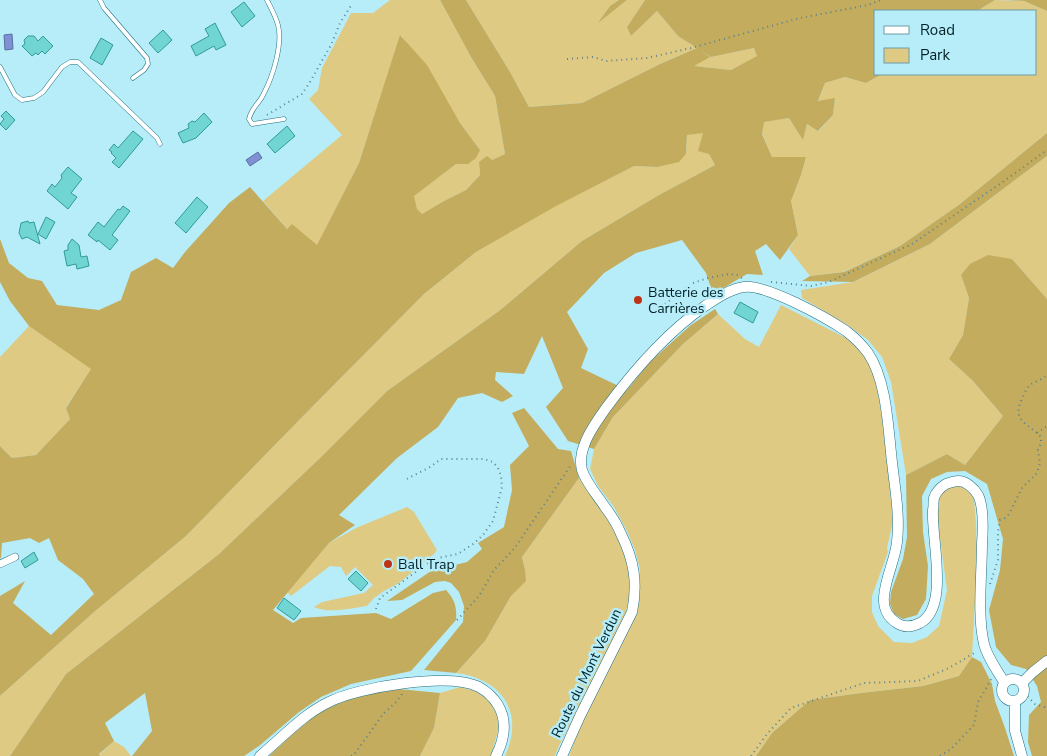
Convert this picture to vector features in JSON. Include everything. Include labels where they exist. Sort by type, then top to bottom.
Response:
[{"type":"street","points":[[748,286],[766,290],[832,323],[849,334],[866,351],[877,369],[886,409],[899,520],[896,547],[884,596],[884,608],[889,617],[900,625],[911,626],[924,621],[931,611],[934,602],[937,575],[932,519],[934,497],[941,487],[957,480],[968,484],[979,496],[983,518],[981,611],[983,638],[985,648],[1004,682]]},
{"type":"street","name":"Route du Mont Verdun","points":[[562,756],[632,612],[636,596],[634,568],[621,533],[582,470],[583,448],[588,434],[617,394],[669,335],[693,314],[719,296],[748,286]]},
{"type":"street","points":[[0,564],[14,557]]},
{"type":"street","points":[[1023,688],[1018,680],[1014,678],[1004,682],[1001,691],[1007,700],[1015,701],[1021,698],[1023,688],[1033,672],[1047,662]]},
{"type":"street","points":[[260,756],[312,711],[346,694],[411,682],[460,681],[478,686],[492,696],[502,711],[505,729],[501,746],[496,756]]},
{"type":"street","points":[[1015,701],[1015,731],[1022,756]]},
{"type":"lane","points":[[100,0],[104,8],[147,58],[148,64],[144,70],[133,78]]},
{"type":"lane","points":[[267,0],[278,25],[279,41],[272,72],[264,92],[250,113],[249,119],[252,124],[284,118]]},
{"type":"lane","points":[[0,67],[15,95],[22,100],[34,98],[44,92],[62,67],[70,62],[78,62],[160,144]]},
{"type":"path","points":[[568,59],[593,57],[606,61],[647,58],[692,48],[800,18],[868,5],[881,0]]},
{"type":"path","points":[[267,115],[302,94],[319,67],[340,23],[352,4]]},
{"type":"path","points":[[764,283],[772,282],[811,286],[829,282],[912,244],[1008,179],[1047,150]]},
{"type":"path","points":[[653,313],[693,283],[708,278],[729,274],[737,275],[748,286]]},
{"type":"path","points":[[988,589],[998,560],[1000,520],[1010,514],[1022,488],[1036,473],[1040,463],[1038,450],[1041,437],[1022,420],[1018,414],[1019,405],[1029,386],[1047,375]]},
{"type":"path","points":[[1037,433],[1047,426]]},
{"type":"path","points":[[376,609],[380,598],[428,563],[438,558],[458,554],[483,535],[494,521],[502,487],[498,468],[493,462],[484,459],[441,460],[405,480]]},
{"type":"path","points":[[458,620],[479,596],[494,570],[514,549],[572,463]]},
{"type":"path","points":[[751,756],[767,734],[791,708],[864,683],[918,681],[949,668],[985,648]]},
{"type":"path","points":[[940,756],[952,749],[974,725],[978,702],[997,670]]},
{"type":"path","points":[[352,756],[383,714],[396,702],[411,682]]},
{"type":"path","points":[[1023,688],[1035,704],[1047,708]]},
{"type":"green space","points":[[390,0],[440,0],[495,96],[505,154],[492,160],[479,162],[480,175],[466,190],[421,215],[413,196],[456,164],[480,150],[401,35],[359,163],[317,246],[292,225],[287,229],[263,201],[342,135],[309,99],[318,90],[322,68],[351,13],[373,13]]},
{"type":"green space","points":[[466,0],[619,0],[610,6],[600,21],[627,0],[645,0],[627,27],[631,36],[657,11],[678,36],[697,48],[660,64],[582,103],[529,107]]},
{"type":"green space","points":[[995,0],[1024,1],[1047,11],[1047,133],[960,204],[900,246],[843,272],[810,276],[789,249],[798,235],[791,201],[806,157],[772,157],[762,133],[763,122],[789,118],[803,139],[807,124],[819,131],[833,115],[835,99],[818,102],[825,83],[845,77],[866,83],[880,75],[1037,75],[1037,10],[979,10]]},
{"type":"green space","points":[[697,48],[711,57],[754,48],[758,56],[731,70],[693,66]]},
{"type":"green space","points":[[703,132],[709,154],[715,165],[659,195],[582,241],[499,311],[387,391],[219,554],[66,674],[10,756],[0,756],[0,696],[94,612],[186,536],[424,294],[476,252],[556,205],[634,166],[657,167],[686,154],[687,135]]},
{"type":"green space","points":[[1047,156],[1047,299],[1012,259],[961,275],[969,298],[963,335],[949,359],[973,381],[1003,416],[965,465],[947,454],[906,475],[891,382],[882,357],[868,340],[849,326],[802,298],[801,290],[853,282],[930,244]]},
{"type":"green space","points":[[781,305],[846,338],[863,353],[875,375],[884,429],[893,521],[887,548],[888,552],[872,596],[872,612],[878,626],[894,642],[912,643],[927,637],[939,626],[947,590],[938,523],[938,499],[944,490],[956,484],[966,488],[974,499],[977,564],[972,657],[959,676],[923,686],[810,700],[772,733],[756,756],[569,756],[582,721],[634,616],[640,594],[640,569],[635,550],[614,507],[598,486],[590,469],[594,449],[613,417],[683,344],[718,314],[745,339],[759,347]]},
{"type":"green space","points":[[29,326],[92,368],[66,407],[70,419],[36,455],[12,458],[0,446],[0,357]]},
{"type":"green space","points":[[579,478],[618,535],[630,572],[630,594],[626,612],[555,756],[505,756],[511,740],[512,725],[510,712],[505,700],[497,690],[486,682],[472,676],[456,673],[485,641],[511,596],[525,581],[522,557]]},
{"type":"green space","points":[[407,507],[414,512],[437,550],[399,583],[374,598],[367,606],[333,610],[314,607],[322,602],[364,593],[373,585],[355,567],[346,576],[341,567],[330,566],[291,596],[287,592],[329,543],[356,528]]},
{"type":"green space","points":[[460,687],[475,691],[488,699],[497,715],[499,727],[491,756],[420,756],[434,728],[440,693]]},
{"type":"green space","points":[[114,741],[124,747],[131,756],[99,755]]},
{"type":"shaded area","points":[[440,0],[466,0],[529,107],[582,103],[660,64],[697,48],[678,36],[657,11],[631,36],[627,27],[645,0],[995,0],[979,10],[874,10],[874,75],[880,75],[866,83],[845,77],[825,83],[818,101],[835,98],[833,115],[818,131],[807,124],[803,140],[789,118],[764,122],[762,134],[772,157],[806,157],[791,201],[798,235],[780,260],[766,244],[755,251],[763,275],[747,274],[713,294],[706,273],[682,240],[636,253],[604,273],[567,312],[588,349],[581,368],[627,390],[649,363],[691,325],[715,309],[718,314],[683,344],[613,417],[594,449],[568,441],[546,407],[563,388],[542,336],[524,374],[496,372],[495,380],[513,396],[502,402],[482,393],[458,398],[438,427],[397,458],[339,515],[355,525],[329,543],[273,610],[293,623],[301,618],[376,613],[391,619],[433,593],[446,590],[455,604],[456,620],[411,671],[351,684],[321,697],[244,756],[132,756],[152,731],[145,693],[105,723],[114,741],[99,754],[100,756],[10,756],[66,674],[219,554],[387,391],[499,311],[582,241],[659,195],[715,165],[709,154],[698,151],[703,133],[687,135],[686,154],[679,162],[657,167],[634,166],[556,206],[476,252],[424,294],[186,536],[94,612],[0,696],[0,596],[25,581],[13,603],[51,635],[94,594],[83,579],[58,560],[49,538],[39,543],[30,538],[2,543],[0,558],[0,446],[12,458],[36,455],[70,419],[66,408],[91,369],[29,326],[10,301],[0,282],[0,239],[9,263],[28,278],[42,281],[57,305],[99,310],[121,300],[131,272],[156,258],[173,268],[229,203],[250,187],[287,229],[292,224],[317,245],[359,163],[400,35],[427,65],[460,123],[480,150],[476,158],[468,164],[456,164],[414,196],[417,209],[422,214],[466,190],[480,175],[479,162],[487,156],[492,160],[505,154],[495,96]],"holes":[[[754,48],[757,56],[731,70],[694,66],[710,57],[699,49],[711,57]]]},
{"type":"shaded area","points":[[619,0],[627,0],[598,23],[610,6]]},
{"type":"shaded area","points":[[1007,0],[1047,0],[1047,11],[1024,1]]},
{"type":"shaded area","points":[[1047,133],[1047,156],[930,244],[853,282],[802,281],[810,276],[844,272],[900,246],[960,204]]},
{"type":"shaded area","points":[[988,255],[1012,259],[1047,299],[1047,756],[1032,756],[1028,742],[1029,715],[1041,702],[1037,686],[1026,669],[1011,665],[996,647],[989,610],[1000,570],[1003,539],[987,484],[965,471],[947,472],[931,479],[922,496],[923,532],[928,566],[926,599],[917,615],[903,619],[894,614],[890,604],[891,592],[903,559],[907,537],[906,475],[947,454],[965,465],[1003,416],[973,381],[949,359],[963,335],[969,298],[961,275],[970,264]]},
{"type":"shaded area","points":[[524,408],[558,449],[571,451],[579,478],[522,557],[526,581],[511,596],[485,641],[456,673],[424,670],[463,622],[464,606],[459,592],[451,583],[445,581],[435,582],[402,600],[387,601],[431,571],[467,562],[482,549],[478,543],[504,527],[512,490],[510,465],[529,446],[512,413]]},
{"type":"shaded area","points":[[972,657],[981,662],[992,684],[995,701],[1014,756],[756,756],[772,733],[810,700],[923,686],[959,676]]},
{"type":"shaded area","points":[[399,689],[440,693],[434,728],[420,756],[269,756],[306,723],[323,711],[356,698]]},
{"type":"water","points":[[12,34],[13,49],[5,50],[4,35]]},
{"type":"water","points":[[258,152],[262,158],[250,166],[246,160]]},
{"type":"building","points":[[244,2],[255,16],[242,27],[231,12]]},
{"type":"building","points":[[215,23],[226,45],[216,50],[214,46],[196,56],[191,46],[209,36],[205,29]]},
{"type":"building","points":[[163,30],[172,40],[158,53],[149,43]]},
{"type":"building","points":[[28,36],[34,36],[38,41],[43,36],[53,46],[45,54],[42,51],[38,55],[36,53],[32,56],[22,46],[25,44],[24,40]]},
{"type":"building","points":[[101,38],[113,45],[102,65],[90,58]]},
{"type":"building","points":[[6,111],[15,120],[6,130],[0,124],[4,119],[1,116]]},
{"type":"building","points":[[204,113],[212,122],[196,138],[183,143],[178,133],[189,128],[188,124],[192,121],[195,122]]},
{"type":"building","points":[[287,126],[295,136],[275,153],[267,144]]},
{"type":"building","points":[[133,131],[143,139],[119,168],[112,162],[116,158],[109,150],[114,144],[118,148]]},
{"type":"building","points":[[68,167],[82,179],[71,193],[77,197],[68,209],[47,191],[52,184],[55,187],[62,178],[61,175]]},
{"type":"building","points":[[197,197],[208,207],[186,233],[175,223]]},
{"type":"building","points":[[123,206],[130,211],[112,235],[118,240],[110,250],[98,240],[97,242],[88,235],[98,222],[104,227],[118,209],[120,210]]},
{"type":"building","points":[[46,217],[55,222],[46,239],[38,234]]},
{"type":"building","points":[[28,221],[29,223],[34,222],[40,244],[27,237],[22,239],[19,233],[21,223]]},
{"type":"building","points":[[72,239],[79,245],[81,257],[87,256],[89,266],[77,269],[76,264],[67,266],[64,251],[68,250],[68,245]]},
{"type":"building","points":[[740,302],[758,312],[753,323],[734,313]]},
{"type":"building","points":[[34,552],[38,560],[25,568],[21,561]]},
{"type":"building","points":[[356,571],[368,583],[361,591],[348,579]]},
{"type":"building","points":[[284,598],[301,611],[294,620],[277,608]]},
{"type":"place","name":"Batterie des Carrières","points":[[638,300]]},
{"type":"place","name":"Ball Trap","points":[[388,564]]}]
